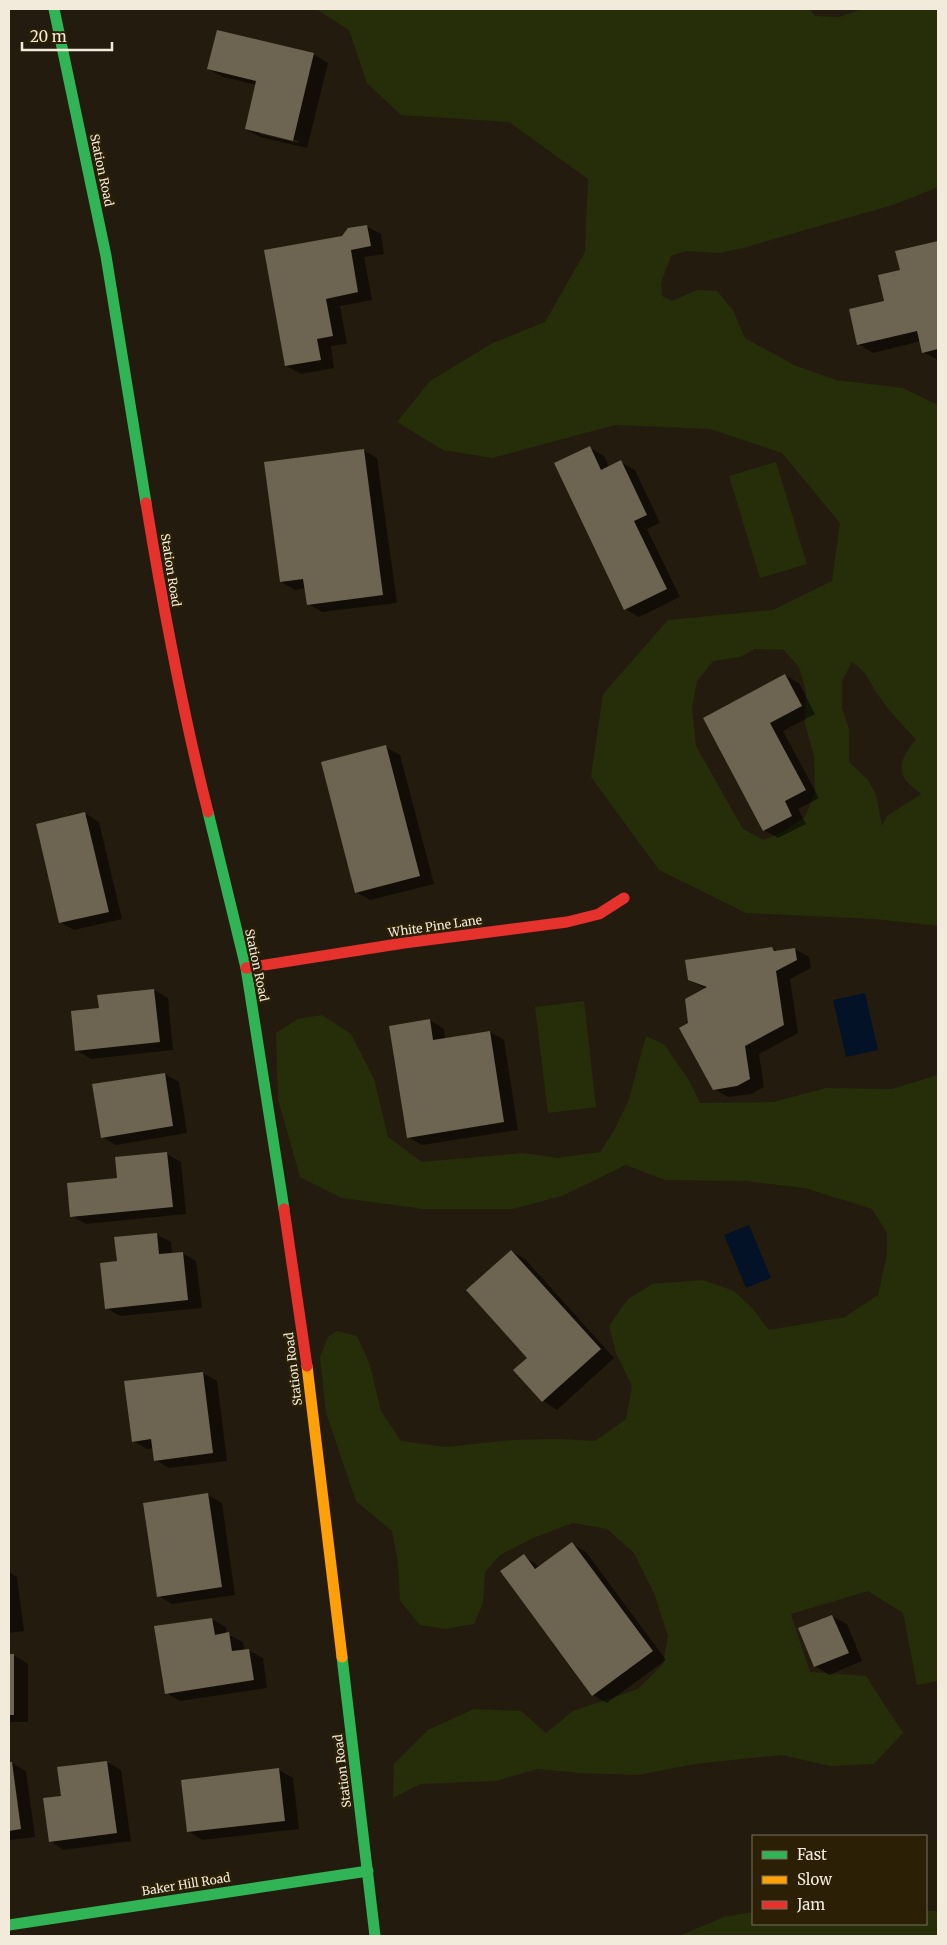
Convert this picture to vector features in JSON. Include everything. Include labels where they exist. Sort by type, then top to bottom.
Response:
[{"type":"street","name":"Station Road","points":[[54,9],[106,256],[165,619],[187,728],[246,968],[302,1326],[375,1936]]},
{"type":"street","name":"White Pine Lane","points":[[246,968],[404,943],[567,922],[599,914],[624,898]]},
{"type":"street","name":"Baker Hill Road","points":[[9,1925],[368,1871]]},
{"type":"green space","points":[[316,9],[809,9],[815,16],[839,17],[863,9],[938,9],[938,187],[896,204],[743,248],[719,253],[686,251],[671,256],[661,283],[662,296],[672,301],[697,290],[717,291],[733,310],[745,338],[794,365],[836,380],[903,388],[938,405],[938,926],[875,919],[746,913],[659,870],[591,777],[603,694],[668,620],[773,610],[832,581],[840,523],[782,453],[710,429],[615,425],[492,458],[443,450],[397,422],[430,381],[491,344],[545,322],[585,252],[588,179],[509,122],[401,115],[367,83],[349,30]],"holes":[[[755,649],[784,650],[799,667],[806,691],[805,724],[814,756],[815,793],[805,817],[783,832],[763,840],[743,829],[696,746],[692,708],[697,681],[713,661],[740,657]],[[852,662],[864,673],[887,707],[916,739],[909,748],[901,768],[902,774],[907,781],[921,794],[887,816],[882,826],[876,795],[868,780],[849,762],[849,730],[842,708],[842,681]]]},
{"type":"green space","points":[[776,462],[807,564],[760,578],[729,476]]},
{"type":"green space","points":[[584,1001],[596,1107],[548,1113],[535,1007]]},
{"type":"green space","points":[[322,1015],[351,1034],[374,1079],[388,1137],[422,1162],[523,1153],[558,1158],[600,1152],[614,1131],[629,1099],[646,1036],[665,1045],[690,1082],[700,1103],[774,1102],[826,1088],[892,1089],[938,1075],[938,1681],[917,1685],[903,1613],[868,1591],[791,1614],[810,1672],[866,1676],[903,1733],[874,1764],[831,1766],[781,1755],[695,1764],[638,1775],[537,1769],[496,1781],[420,1784],[393,1798],[394,1764],[428,1730],[474,1709],[521,1711],[546,1733],[573,1711],[638,1689],[663,1664],[668,1636],[654,1593],[634,1553],[607,1529],[573,1523],[533,1538],[500,1555],[485,1572],[483,1603],[474,1624],[445,1629],[420,1625],[400,1601],[398,1562],[392,1531],[356,1501],[326,1413],[320,1357],[328,1337],[337,1331],[357,1336],[370,1365],[381,1411],[401,1441],[446,1447],[512,1440],[559,1439],[595,1441],[626,1419],[632,1386],[616,1353],[609,1326],[628,1299],[652,1284],[703,1280],[734,1291],[752,1308],[769,1330],[845,1317],[878,1295],[887,1254],[887,1233],[872,1209],[805,1188],[746,1181],[665,1180],[626,1165],[562,1196],[512,1209],[423,1209],[342,1198],[300,1177],[278,1099],[276,1033],[298,1019]]},
{"type":"green space","points":[[927,1911],[938,1911],[938,1936],[679,1936],[724,1917],[752,1912],[752,1925],[927,1925]]},
{"type":"water","points":[[865,993],[878,1050],[846,1057],[833,1000]]},
{"type":"water","points":[[749,1225],[771,1278],[746,1288],[724,1235]]},
{"type":"building","points":[[217,30],[314,53],[293,141],[245,129],[256,81],[207,69]]},
{"type":"building","points":[[367,225],[371,246],[351,250],[358,292],[326,299],[333,336],[317,339],[321,360],[285,366],[264,250],[342,236],[348,228]]},
{"type":"building","points":[[938,241],[938,349],[922,353],[917,331],[857,345],[849,309],[884,301],[878,275],[900,270],[895,251]]},
{"type":"building","points":[[590,446],[601,470],[621,460],[647,515],[634,521],[667,589],[624,610],[554,463]]},
{"type":"building","points":[[364,449],[383,595],[307,605],[303,579],[280,582],[264,462]]},
{"type":"building","points":[[785,674],[802,706],[770,723],[806,790],[785,801],[792,816],[763,831],[703,718]]},
{"type":"building","points":[[386,745],[420,876],[355,893],[321,762]]},
{"type":"building","points":[[85,812],[109,912],[59,923],[36,824]]},
{"type":"building","points":[[772,947],[774,951],[795,948],[797,960],[776,971],[784,1025],[745,1046],[750,1079],[737,1086],[713,1090],[679,1028],[688,1023],[685,999],[707,987],[688,980],[685,960]]},
{"type":"building","points":[[154,989],[160,1042],[75,1051],[71,1011],[99,1008],[97,995]]},
{"type":"building","points":[[430,1019],[433,1040],[490,1031],[504,1122],[407,1138],[389,1026]]},
{"type":"building","points":[[165,1073],[173,1126],[101,1138],[92,1084]]},
{"type":"building","points":[[167,1152],[173,1207],[70,1217],[67,1183],[117,1178],[115,1157]]},
{"type":"building","points":[[157,1233],[159,1254],[183,1252],[188,1300],[105,1309],[100,1263],[117,1261],[114,1237]]},
{"type":"building","points":[[511,1250],[601,1349],[542,1402],[513,1370],[527,1358],[466,1290]]},
{"type":"building","points":[[203,1372],[213,1453],[154,1461],[151,1439],[132,1442],[124,1381]]},
{"type":"building","points":[[208,1493],[222,1587],[157,1597],[143,1503]]},
{"type":"building","points":[[572,1542],[653,1651],[592,1696],[500,1571],[524,1554],[535,1569]]},
{"type":"building","points":[[832,1615],[849,1653],[814,1667],[798,1628]]},
{"type":"building","points":[[212,1618],[215,1635],[229,1632],[232,1651],[249,1649],[254,1680],[165,1694],[154,1626]]},
{"type":"building","points":[[9,1654],[14,1654],[14,1715],[9,1715]]},
{"type":"building","points":[[107,1761],[117,1833],[49,1842],[43,1798],[61,1796],[57,1767]]},
{"type":"building","points":[[9,1762],[12,1762],[21,1829],[9,1831]]},
{"type":"building","points":[[279,1768],[285,1821],[187,1832],[181,1780]]},
{"type":"traffic: fast","points":[[54,9],[106,256],[146,503]]},
{"type":"traffic: fast","points":[[208,812],[246,968],[284,1209]]},
{"type":"traffic: fast","points":[[342,1657],[375,1936]]},
{"type":"traffic: fast","points":[[9,1925],[368,1871]]},
{"type":"traffic: slow","points":[[307,1366],[342,1657]]},
{"type":"traffic: jam","points":[[146,503],[174,658],[208,812]]},
{"type":"traffic: jam","points":[[246,968],[404,943],[567,922],[599,914],[624,898]]},
{"type":"traffic: jam","points":[[284,1209],[307,1366]]}]
